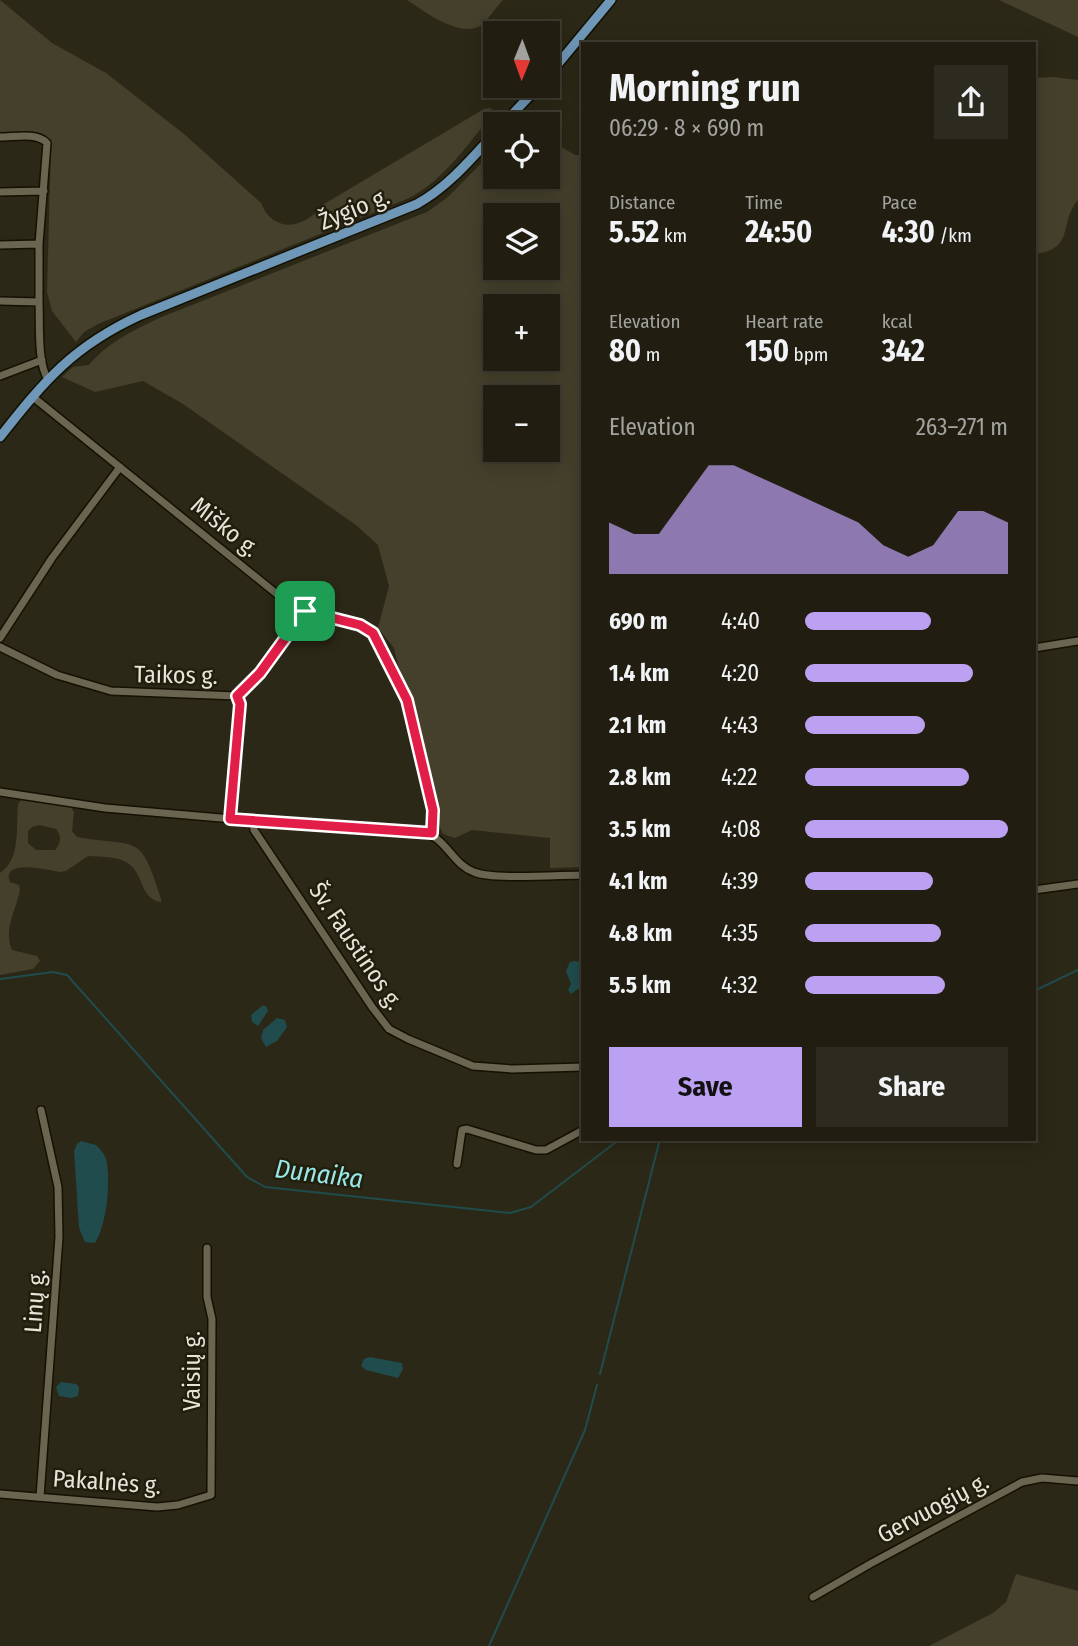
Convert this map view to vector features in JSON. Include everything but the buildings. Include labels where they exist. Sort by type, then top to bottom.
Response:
[{"type":"main road","points":[[560,62],[611,0]]},
{"type":"main road","points":[[514,112],[528,98]]},
{"type":"main road","name":"Žygio g.","points":[[0,437],[48,379],[77,351],[116,326],[423,201],[454,177],[483,146]]},
{"type":"street","points":[[0,137],[34,136],[44,139],[48,148],[39,244],[42,360],[48,379]]},
{"type":"street","points":[[0,192],[44,191]]},
{"type":"street","points":[[0,245],[39,244]]},
{"type":"street","points":[[0,301],[39,302]]},
{"type":"street","points":[[0,376],[42,360]]},
{"type":"street","name":"Miško g.","points":[[33,397],[283,599],[305,611],[360,625],[373,633],[407,700],[433,810],[432,833]]},
{"type":"street","points":[[0,638],[52,558],[120,467]]},
{"type":"street","points":[[237,696],[260,673],[305,611]]},
{"type":"street","points":[[1036,648],[1078,641]]},
{"type":"street","name":"Taikos g.","points":[[0,648],[57,675],[111,691],[237,696],[240,704],[230,819]]},
{"type":"street","points":[[0,792],[105,807],[230,819],[432,833],[457,860],[476,874],[581,875]]},
{"type":"street","name":"Šv. Faustinos g.","points":[[253,821],[254,830],[389,1029],[417,1044],[473,1066],[512,1069],[581,1067]]},
{"type":"street","points":[[1036,890],[1078,884]]},
{"type":"street","name":"Linų g.","points":[[40,1497],[59,1237],[58,1187],[41,1110]]},
{"type":"street","points":[[457,1164],[462,1130],[467,1129],[536,1150],[546,1150],[581,1131]]},
{"type":"street","name":"Vaisių g.","points":[[207,1248],[207,1297],[212,1319],[211,1495]]},
{"type":"street","name":"Gervuogių g.","points":[[813,1597],[1022,1482],[1042,1478],[1078,1481]]},
{"type":"street","name":"Pakalnės g.","points":[[0,1494],[157,1507],[178,1505],[211,1495]]},
{"type":"shaded area","points":[[0,0],[52,43],[106,73],[184,134],[261,203],[269,216],[285,224],[292,225],[306,220],[324,204],[484,109],[491,108],[492,112],[483,112],[483,126],[444,172],[409,198],[98,324],[84,332],[76,342],[52,311],[47,292],[51,145],[45,136],[36,132],[0,133]]},
{"type":"shaded area","points":[[407,0],[503,0],[480,26],[472,29],[452,26]]},
{"type":"shaded area","points":[[999,0],[1078,0],[1078,37]]},
{"type":"shaded area","points":[[1036,78],[1078,80],[1078,200],[1061,241],[1056,247],[1036,254]]},
{"type":"shaded area","points":[[560,146],[575,155],[581,155],[581,867],[550,868],[550,838],[472,830],[455,838],[443,834],[438,822],[435,797],[413,702],[399,669],[394,648],[378,628],[389,586],[378,545],[356,525],[183,404],[143,381],[95,392],[62,377],[73,367],[89,365],[113,343],[159,318],[427,212],[448,197],[483,161],[483,189],[560,189]]},
{"type":"shaded area","points":[[21,800],[70,806],[74,812],[72,831],[77,837],[125,844],[142,852],[154,877],[161,902],[149,896],[132,866],[117,859],[88,856],[66,871],[60,872],[27,867],[12,870],[9,875],[10,882],[19,885],[20,890],[9,935],[12,950],[37,956],[40,961],[33,969],[0,975],[0,873],[7,867],[14,851],[18,804]],"holes":[[[39,825],[56,829],[60,840],[55,850],[36,850],[28,843],[28,831],[32,827]]]},
{"type":"shaded area","points":[[1016,1574],[1078,1591],[1078,1646],[929,1646],[993,1613],[1006,1602]]},
{"type":"water","points":[[570,962],[581,962],[581,990],[571,994],[568,990],[571,984],[566,971]]},
{"type":"water","points":[[266,1006],[268,1011],[258,1026],[252,1022],[251,1015]]},
{"type":"water","points":[[277,1018],[285,1020],[287,1027],[277,1041],[266,1047],[261,1038],[263,1030]]},
{"type":"water","points":[[81,1141],[96,1145],[102,1151],[107,1168],[105,1214],[95,1243],[85,1242],[79,1228],[74,1151]]},
{"type":"water","points":[[370,1357],[402,1363],[403,1369],[398,1378],[366,1370],[361,1366],[364,1359]]},
{"type":"water","points":[[61,1382],[76,1384],[79,1387],[78,1396],[59,1396],[56,1387]]},
{"type":"waterway","name":"Dunaika","points":[[1036,990],[1078,970]]},
{"type":"waterway","name":"Dunaika","points":[[0,979],[53,972],[67,975],[247,1177],[265,1187],[510,1213],[531,1207],[617,1141]]},
{"type":"waterway","points":[[600,1374],[659,1141]]},
{"type":"waterway","points":[[489,1646],[585,1430],[597,1385]]},
{"type":"route","points":[[305,611],[360,625],[373,633],[407,700],[433,810],[432,833],[230,819],[240,704],[237,696],[260,673],[305,611]]}]
